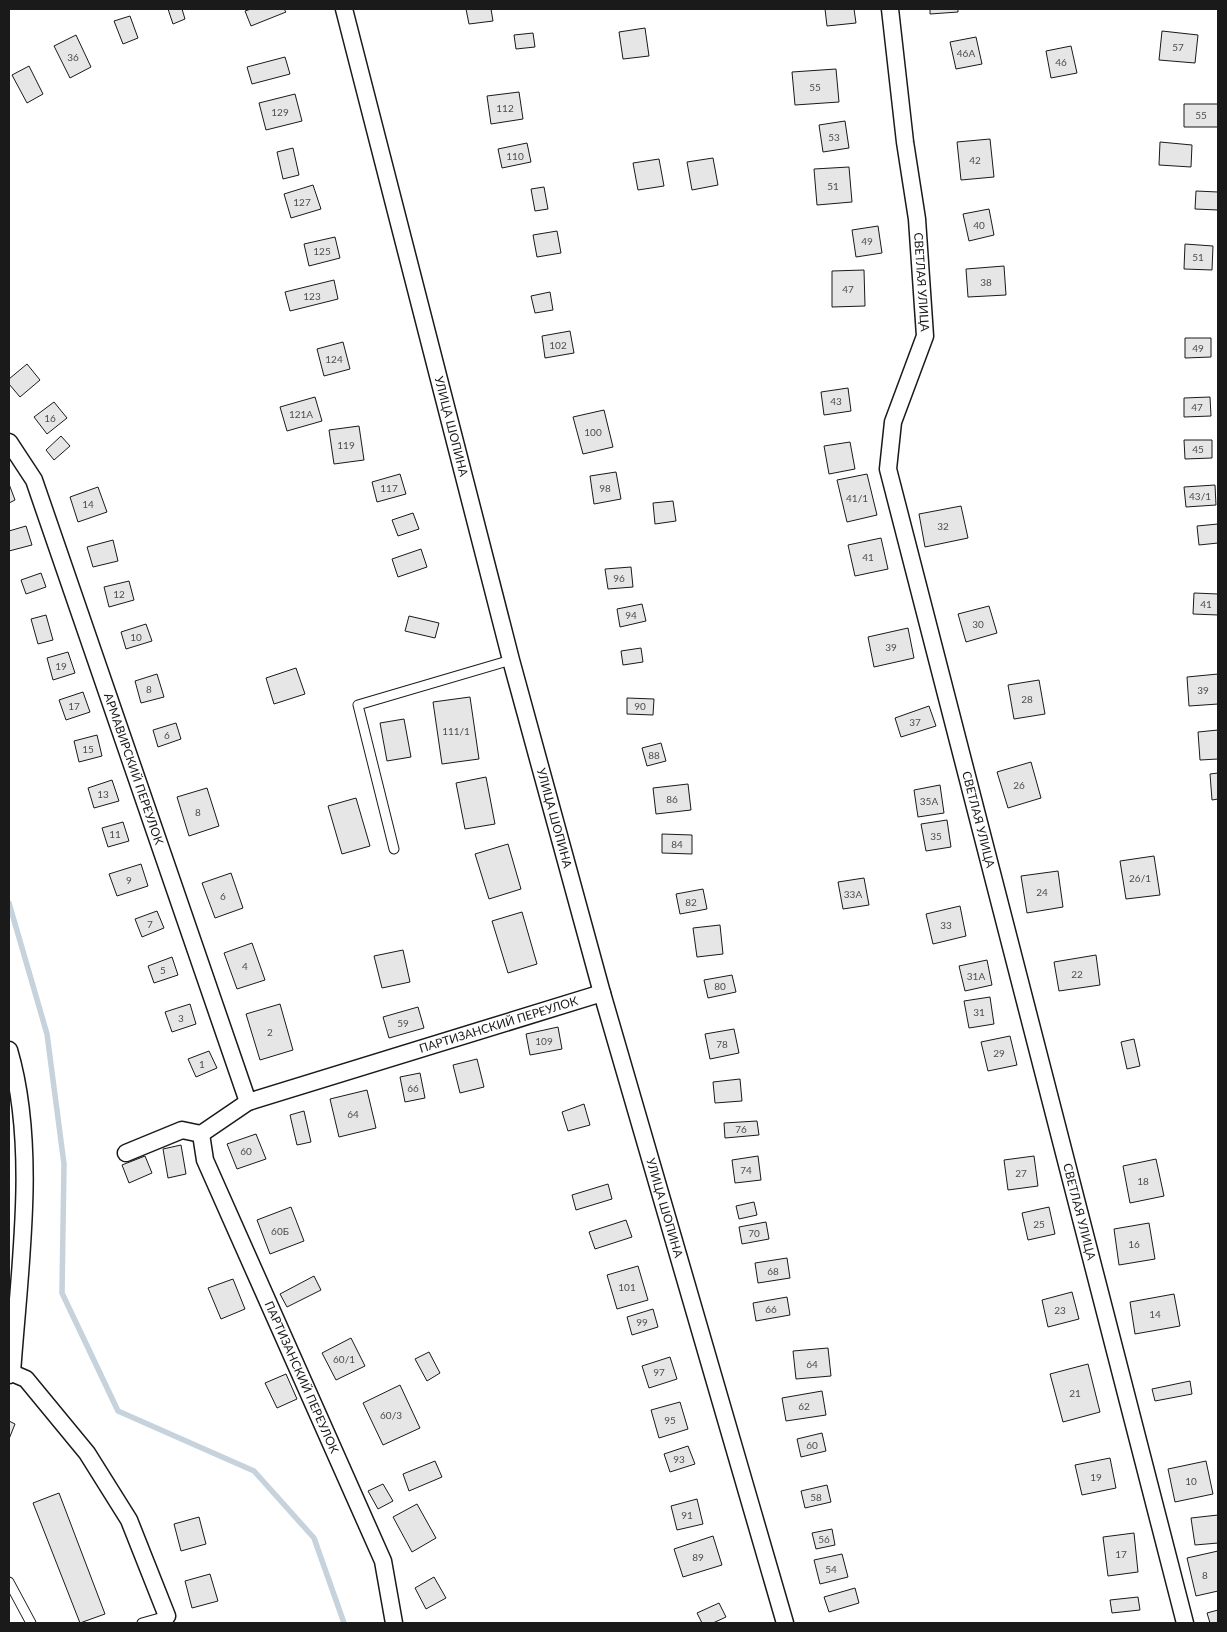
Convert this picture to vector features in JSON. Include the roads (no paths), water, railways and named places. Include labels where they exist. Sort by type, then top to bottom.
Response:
[{"type":"street","name":"УЛИЦА ШОПИНА","points":[[344,9],[511,660],[602,993],[785,1623]]},
{"type":"street","name":"СВЕТЛАЯ УЛИЦА","points":[[890,9],[905,142],[917,219],[925,336],[893,422],[888,469],[1184,1623]]},
{"type":"street","name":"АРМАВИРСКИЙ ПЕРЕУЛОК","points":[[9,442],[34,480],[248,1102]]},
{"type":"street","name":"ПАРТИЗАНСКИЙ ПЕРЕУЛОК","points":[[394,1623],[383,1561],[205,1160],[201,1134],[248,1102],[602,993]]},
{"type":"street","points":[[9,1050],[23,1129],[25,1180],[11,1374],[26,1379],[86,1453],[129,1520],[168,1620]]},
{"type":"street","points":[[126,1153],[182,1130],[201,1134]]},
{"type":"lane","points":[[394,848],[358,705],[511,660]]},
{"type":"lane","points":[[9,1582],[31,1623]]},
{"type":"lane","points":[[142,1623],[168,1620]]},
{"type":"waterway","points":[[9,903],[47,1034],[64,1164],[62,1293],[118,1411],[254,1471],[314,1538],[344,1623]]}]
